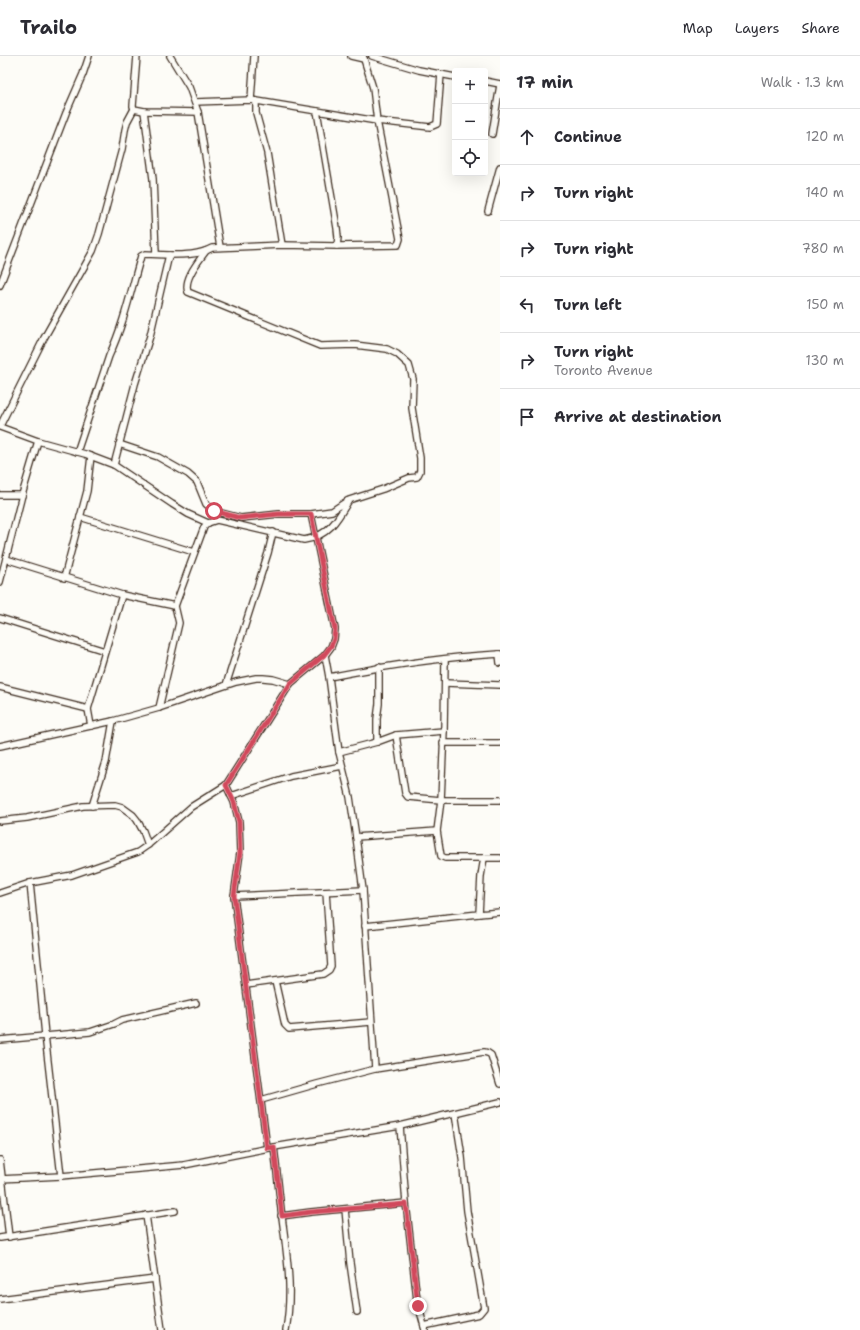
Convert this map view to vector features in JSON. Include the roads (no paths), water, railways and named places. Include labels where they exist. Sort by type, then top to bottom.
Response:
[{"type":"street","points":[[0,285],[89,56]]},
{"type":"street","points":[[137,56],[134,109],[127,122],[122,149],[99,234],[92,251],[44,338],[0,427],[38,441],[91,456],[114,465],[188,514],[208,523]]},
{"type":"street","points":[[170,56],[189,87],[198,112],[220,247]]},
{"type":"street","points":[[254,56],[254,101],[267,153],[282,245]]},
{"type":"street","points":[[77,452],[129,300],[140,256],[145,254],[186,255],[220,247],[282,245],[398,245],[400,238],[377,121],[373,88],[364,57],[350,56]]},
{"type":"street","points":[[372,56],[419,70],[452,76]]},
{"type":"street","points":[[195,102],[254,101],[377,121],[430,127],[437,124],[441,74]]},
{"type":"street","points":[[488,82],[500,84],[492,134]]},
{"type":"street","points":[[134,109],[144,111],[198,112]]},
{"type":"street","points":[[144,111],[153,179],[156,254]]},
{"type":"street","points":[[317,111],[337,228],[338,237],[336,246]]},
{"type":"street","points":[[488,211],[500,167]]},
{"type":"street","points":[[119,444],[158,457],[188,474],[197,482],[206,504],[214,511],[240,518],[279,514],[311,514],[332,511],[349,500],[383,489],[409,478],[417,477],[420,471],[420,458],[412,408],[413,379],[409,365],[397,354],[387,349],[355,345],[320,346],[188,292],[186,283],[206,251]]},
{"type":"street","points":[[114,465],[135,384],[150,336],[169,255]]},
{"type":"street","points":[[0,580],[38,441]]},
{"type":"street","points":[[64,578],[87,492],[91,456]]},
{"type":"street","points":[[0,495],[22,495]]},
{"type":"street","points":[[158,708],[179,623],[175,606],[204,527],[208,523],[217,520],[304,540],[316,539],[337,521],[349,500]]},
{"type":"street","points":[[0,893],[30,883],[83,871],[138,852],[191,807],[226,785],[290,684],[324,655],[333,643],[335,629],[311,514]]},
{"type":"street","points":[[80,517],[194,552]]},
{"type":"street","points":[[226,685],[268,553],[273,532]]},
{"type":"street","points":[[6,559],[122,595],[175,606]]},
{"type":"street","points":[[90,726],[88,709],[122,595]]},
{"type":"street","points":[[0,618],[105,652]]},
{"type":"street","points":[[329,677],[379,667],[445,658],[499,654],[500,663]]},
{"type":"street","points":[[324,655],[329,677],[339,752],[356,837],[363,890],[375,1069]]},
{"type":"street","points":[[445,658],[444,743],[441,800],[437,831],[441,856],[443,858],[500,858]]},
{"type":"street","points":[[377,742],[379,667]]},
{"type":"street","points":[[0,746],[113,722],[226,685],[256,678],[273,679],[290,684]]},
{"type":"street","points":[[445,683],[500,685]]},
{"type":"street","points":[[0,688],[88,709]]},
{"type":"street","points":[[92,806],[106,762],[113,722]]},
{"type":"street","points":[[339,752],[377,742],[396,735],[444,731]]},
{"type":"street","points":[[396,735],[406,796],[411,798],[441,800],[500,800]]},
{"type":"street","points":[[444,743],[500,744]]},
{"type":"street","points":[[231,796],[282,779],[342,766]]},
{"type":"street","points":[[226,785],[239,822],[240,853],[234,896],[267,1148]]},
{"type":"street","points":[[0,821],[27,818],[74,807],[115,805],[122,807],[137,820],[148,845]]},
{"type":"street","points":[[356,837],[437,831]]},
{"type":"street","points":[[479,914],[481,876],[484,858]]},
{"type":"street","points":[[30,883],[61,1176]]},
{"type":"street","points":[[234,896],[363,890]]},
{"type":"street","points":[[246,985],[323,974],[329,970],[331,966],[326,892]]},
{"type":"street","points":[[365,926],[500,912]]},
{"type":"street","points":[[275,981],[285,1025],[289,1029],[371,1022]]},
{"type":"street","points":[[0,1040],[90,1032],[122,1020],[196,1003]]},
{"type":"street","points":[[261,1100],[375,1069],[484,1052],[491,1055],[500,1084]]},
{"type":"street","points":[[1,1179],[61,1176],[184,1165],[267,1148],[400,1126],[500,1102]]},
{"type":"street","points":[[400,1126],[406,1204],[418,1306],[424,1328],[479,1314],[484,1308],[468,1211],[455,1113]]},
{"type":"street","points":[[274,1147],[289,1271],[289,1313],[286,1330]]},
{"type":"street","points":[[0,1160],[1,1179],[9,1237]]},
{"type":"street","points":[[282,1216],[406,1204]]},
{"type":"street","points":[[345,1209],[350,1263],[357,1312]]},
{"type":"street","points":[[0,1238],[175,1211]]},
{"type":"street","points":[[146,1215],[162,1330]]},
{"type":"street","points":[[0,1299],[155,1279]]}]
